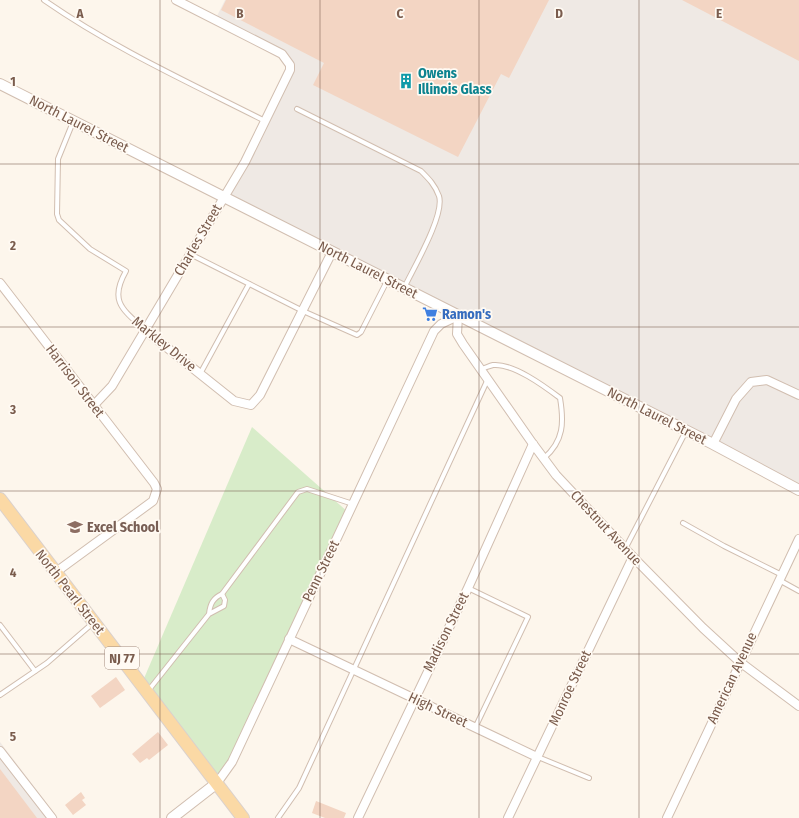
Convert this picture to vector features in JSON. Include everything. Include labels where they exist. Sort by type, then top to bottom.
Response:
[{"type":"main road","name":"North Pearl Street","points":[[0,499],[243,818]]},
{"type":"street","name":"Charles Street","points":[[94,405],[112,386],[224,197],[266,121],[290,67],[282,54],[176,0]]},
{"type":"street","name":"North Laurel Street","points":[[0,84],[686,430],[799,490]]},
{"type":"street","name":"Markley Drive","points":[[145,330],[234,401],[251,405],[260,396],[332,252]]},
{"type":"street","name":"Harrison Street","points":[[0,284],[157,489],[153,500],[56,572]]},
{"type":"street","name":"Chestnut Avenue","points":[[458,316],[457,334],[487,381],[544,458],[625,549],[703,628],[740,662],[799,706]]},
{"type":"street","name":"Penn Street","points":[[172,818],[217,783],[232,762],[434,331],[441,324],[458,316]]},
{"type":"street","points":[[713,444],[736,399],[751,382],[767,380],[799,395]]},
{"type":"street","name":"Madison Street","points":[[358,818],[468,588],[533,444]]},
{"type":"street","name":"American Avenue","points":[[667,818],[799,539]]},
{"type":"street","name":"Monroe Street","points":[[508,818],[633,557]]},
{"type":"street","name":"High Street","points":[[289,639],[538,757]]},
{"type":"street","points":[[0,751],[52,818]]},
{"type":"lane","points":[[44,0],[93,32],[123,49],[266,121]]},
{"type":"lane","points":[[296,109],[421,171],[433,182],[439,197],[438,213],[431,233],[404,289]]},
{"type":"lane","name":"Markley Drive","points":[[73,122],[61,148],[58,159],[57,214],[59,220],[90,249],[126,270],[117,291],[118,302],[124,310],[145,330]]},
{"type":"lane","points":[[190,254],[303,311],[357,335],[361,332],[388,280]]},
{"type":"lane","points":[[200,374],[249,284]]},
{"type":"lane","points":[[480,369],[494,365],[511,369],[537,380],[560,398],[564,418],[560,434],[554,449],[544,458]]},
{"type":"lane","points":[[278,818],[299,788],[355,670],[487,381]]},
{"type":"lane","points":[[625,549],[686,430]]},
{"type":"lane","points":[[209,614],[210,605],[215,597],[222,594],[298,492],[307,490],[317,492],[353,504]]},
{"type":"lane","points":[[683,523],[780,578],[799,591]]},
{"type":"lane","points":[[468,588],[528,617],[476,728]]},
{"type":"lane","points":[[147,691],[209,614],[224,606],[225,600],[222,594]]},
{"type":"lane","points":[[0,695],[35,671],[94,622]]},
{"type":"lane","points":[[0,625],[35,671]]},
{"type":"lane","name":"High Street","points":[[538,757],[589,778]]},
{"type":"shaded area","points":[[225,0],[799,0],[799,490],[224,197],[290,70],[282,54],[215,20]]},
{"type":"shaded area","points":[[0,742],[58,818],[0,818]]},
{"type":"green space","points":[[252,427],[349,513],[254,712],[217,783],[142,683]]},
{"type":"building","name":"Owens Illinois Glass","points":[[226,0],[549,0],[509,78],[501,74],[458,157],[313,85],[324,63],[221,10]]},
{"type":"building","points":[[682,0],[799,0],[799,61]]},
{"type":"building","points":[[116,677],[125,690],[100,708],[91,696]]},
{"type":"building","points":[[158,732],[168,745],[149,760],[147,758],[140,763],[132,754]]},
{"type":"building","points":[[0,769],[37,818],[0,818]]},
{"type":"building","points":[[81,792],[85,798],[82,800],[86,805],[73,815],[65,805]]},
{"type":"building","points":[[316,801],[346,813],[344,818],[325,818],[312,813]]},
{"type":"place","name":"Owens Illinois Glass","points":[[406,81]]},
{"type":"place","name":"Ramon's","points":[[430,314]]},
{"type":"place","name":"Excel School","points":[[75,527]]}]
